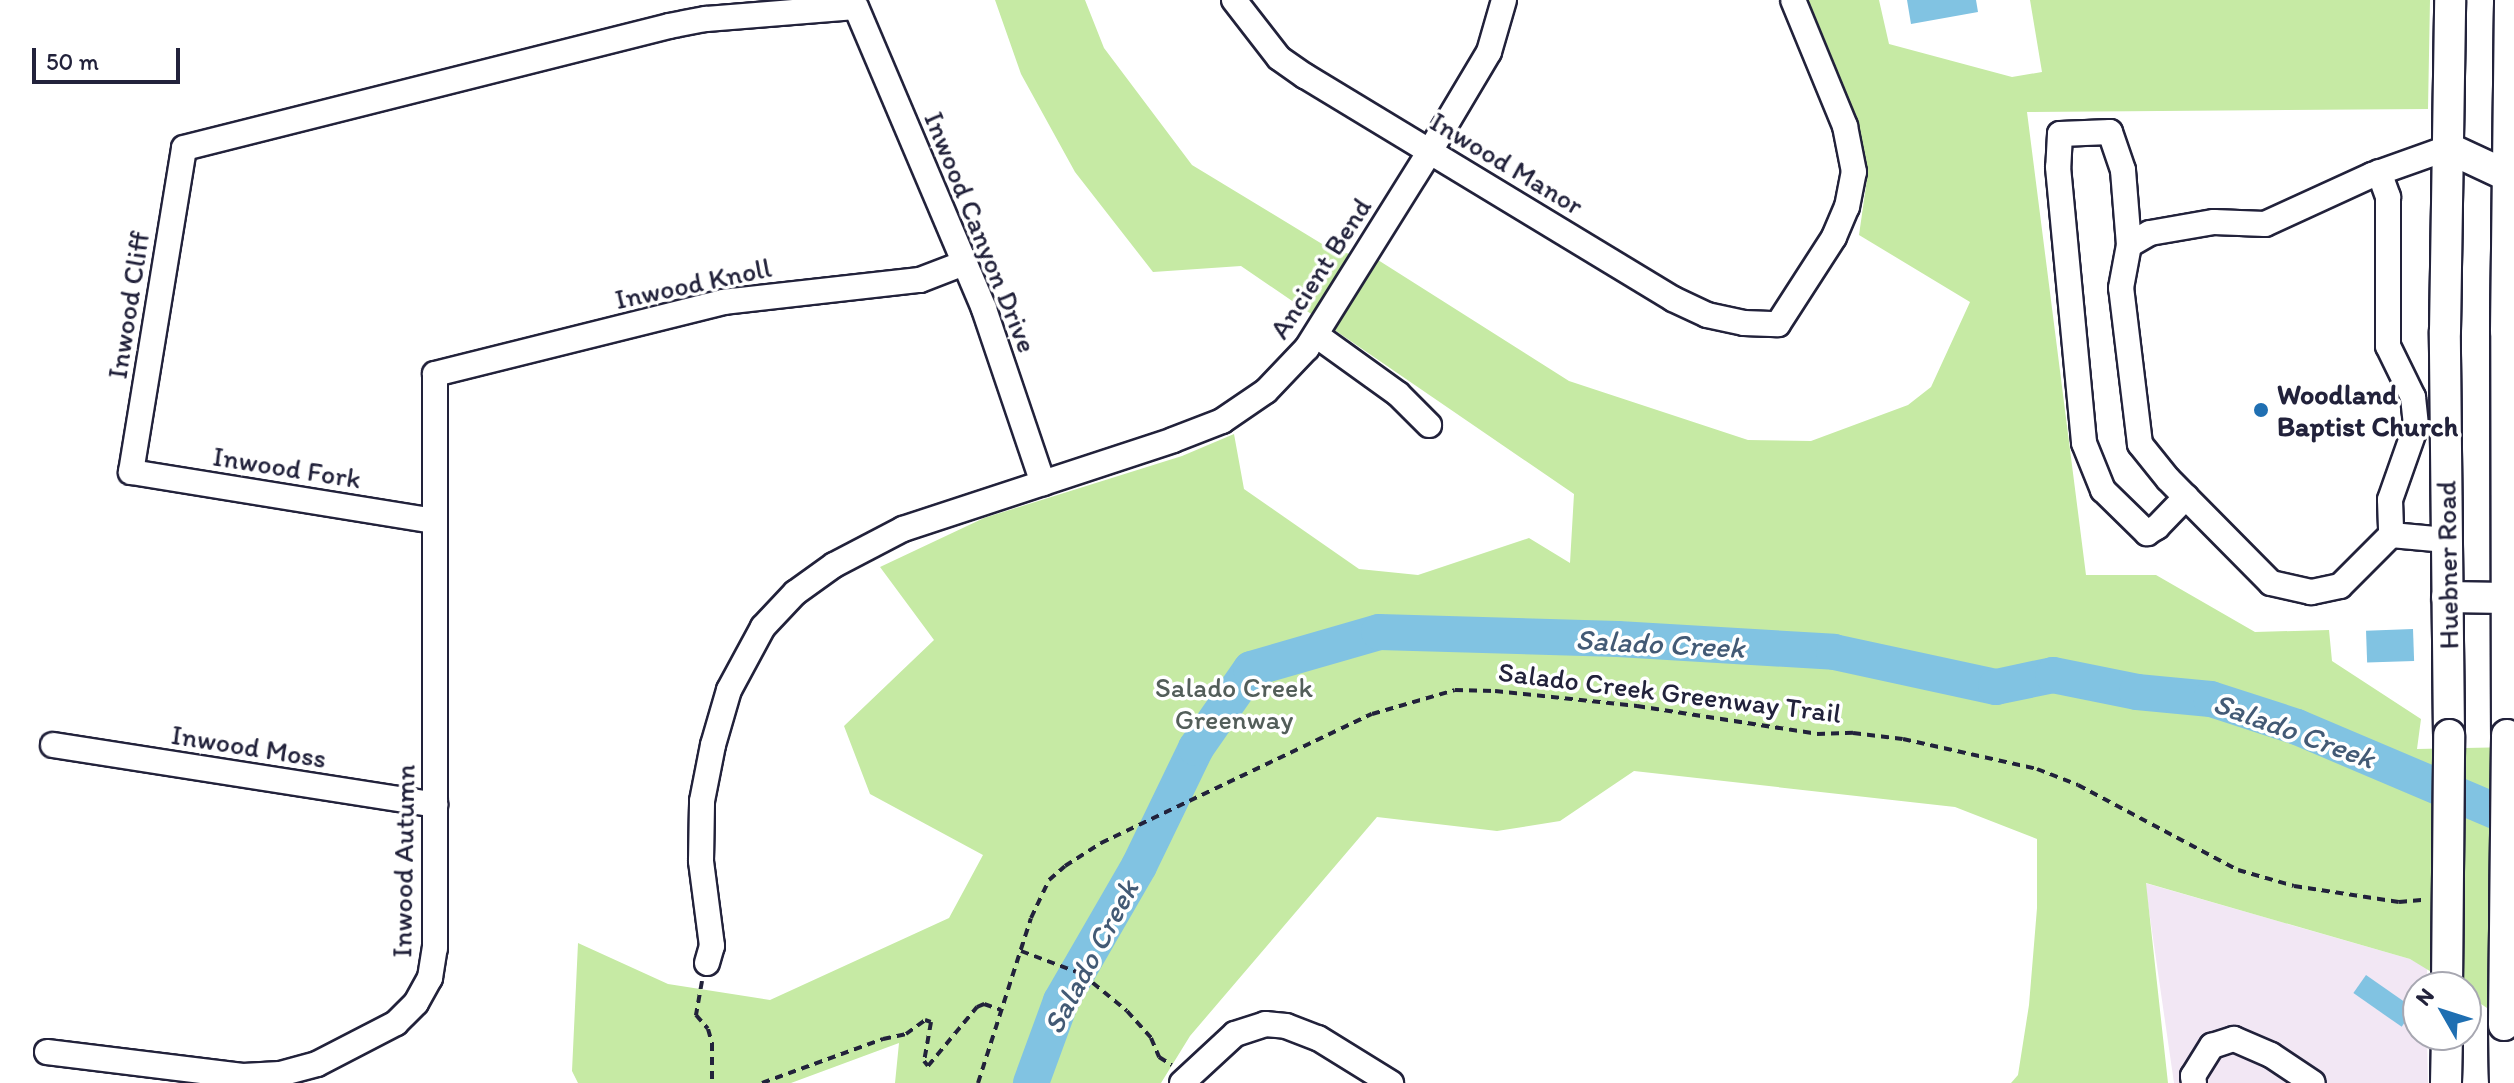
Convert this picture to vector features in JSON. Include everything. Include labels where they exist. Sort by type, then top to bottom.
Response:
[{"type":"main road","name":"Huebner Road","points":[[2447,971],[2449,735],[2446,540],[2450,0]]},
{"type":"main road","name":"Huebner Road","points":[[2505,1083],[2510,598],[2510,0]]},
{"type":"main road","points":[[2448,148],[2511,178]]},
{"type":"main road","points":[[2447,597],[2510,598]]},
{"type":"main road","points":[[2446,1083],[2447,1051]]},
{"type":"street","name":"Inwood Manor","points":[[1234,0],[1279,58],[1673,299],[1707,315],[1744,323],[1778,324],[1834,237],[1847,207],[1854,172],[1845,126],[1793,0]]},
{"type":"street","name":"Ancient Bend","points":[[707,963],[712,946],[701,861],[702,801],[713,745],[729,690],[756,637],[795,593],[834,565],[903,529],[1222,421],[1266,391],[1316,335],[1430,151],[1489,52],[1504,0]]},
{"type":"street","name":"Inwood Cliff","points":[[131,472],[184,148],[669,26],[706,19],[856,7]]},
{"type":"street","name":"Inwood Canyon Drive","points":[[856,7],[1000,354],[1043,483]]},
{"type":"street","points":[[2186,497],[2147,533],[2103,490],[2084,443],[2058,167],[2060,134],[2110,132],[2123,170],[2129,245],[2121,288],[2140,444],[2186,497],[2271,583],[2311,592],[2340,586],[2391,535],[2390,500],[2416,426],[2413,397],[2388,346],[2388,197],[2379,172]]},
{"type":"street","points":[[2129,245],[2150,233],[2214,222],[2265,224],[2379,172],[2448,148]]},
{"type":"street","name":"Inwood Knoll","points":[[435,374],[723,302],[920,280],[964,263]]},
{"type":"street","points":[[1316,335],[1398,394],[1429,425]]},
{"type":"street","name":"Inwood Autumn","points":[[47,1052],[243,1076],[280,1074],[317,1064],[396,1023],[416,1003],[430,978],[432,963],[435,374]]},
{"type":"street","name":"Inwood Fork","points":[[131,472],[434,521]]},
{"type":"street","points":[[2391,535],[2446,540]]},
{"type":"street","name":"Inwood Moss","points":[[53,745],[435,805]]},
{"type":"street","points":[[1184,1079],[1235,1034],[1265,1024],[1286,1026],[1318,1038],[1391,1083]]},
{"type":"street","points":[[2194,1083],[2193,1076],[2212,1046],[2234,1039],[2271,1055],[2313,1083]]},
{"type":"path","name":"Salado Creek Greenway Trail","points":[[978,1083],[1020,950],[1049,880],[1101,843],[1144,822],[1372,714],[1442,692],[1495,691],[1637,706],[1817,734],[1853,733],[1917,742],[2037,769],[2078,785],[2238,870],[2294,886],[2399,902],[2431,899]]},
{"type":"path","points":[[1020,950],[1082,974],[1127,1011],[1151,1038],[1159,1057],[1184,1079]]},
{"type":"path","points":[[707,963],[696,1015],[708,1029],[712,1043],[712,1083]]},
{"type":"path","points":[[762,1083],[883,1039],[906,1034],[925,1020],[931,1022],[924,1061],[928,1066],[977,1007],[984,1004],[1001,1010]]},
{"type":"shaded area","points":[[2145,883],[2410,959],[2427,968],[2427,971],[2402,971],[2402,1051],[2427,1051],[2428,1083],[2174,1083]]},
{"type":"green space","name":"Salado Creek Greenway","points":[[995,0],[1085,0],[1104,48],[1192,165],[1332,250],[1378,260],[1569,381],[1748,440],[1811,441],[1908,405],[1931,387],[1970,302],[1859,235],[1867,179],[1851,121],[1804,0],[1879,0],[1889,44],[2012,77],[2042,72],[2030,0],[2430,0],[2428,109],[2027,112],[2086,575],[2156,575],[2255,632],[2329,630],[2332,661],[2421,719],[2417,749],[2514,747],[2514,1026],[2482,1005],[2482,971],[2430,971],[2410,959],[2146,883],[2168,1083],[2011,1083],[2018,1075],[2029,1005],[2037,908],[2037,839],[1955,807],[1634,771],[1560,821],[1497,831],[1377,817],[1190,1036],[1161,1083],[895,1083],[899,1043],[791,1083],[578,1083],[572,1071],[578,943],[668,984],[770,1000],[949,918],[983,855],[870,794],[844,726],[934,640],[880,567],[984,518],[1182,456],[1234,434],[1244,489],[1359,569],[1418,575],[1529,538],[1570,563],[1574,494],[1241,266],[1153,272],[1075,172],[1021,74]]},
{"type":"water","points":[[1907,0],[1976,0],[1978,12],[1911,24]]},
{"type":"water","points":[[2413,629],[2414,661],[2367,663],[2366,631]]},
{"type":"water","points":[[2366,975],[2402,1000],[2402,1027],[2353,993]]},
{"type":"waterway","name":"Salado Creek","points":[[1031,1083],[1061,1001],[1139,866],[1196,748],[1251,669],[1379,632],[1618,639],[1834,652],[1996,687],[2053,675],[2137,692],[2211,699],[2297,727],[2514,819]]},
{"type":"place","name":"Woodland Baptist Church","points":[[2261,410]]}]
